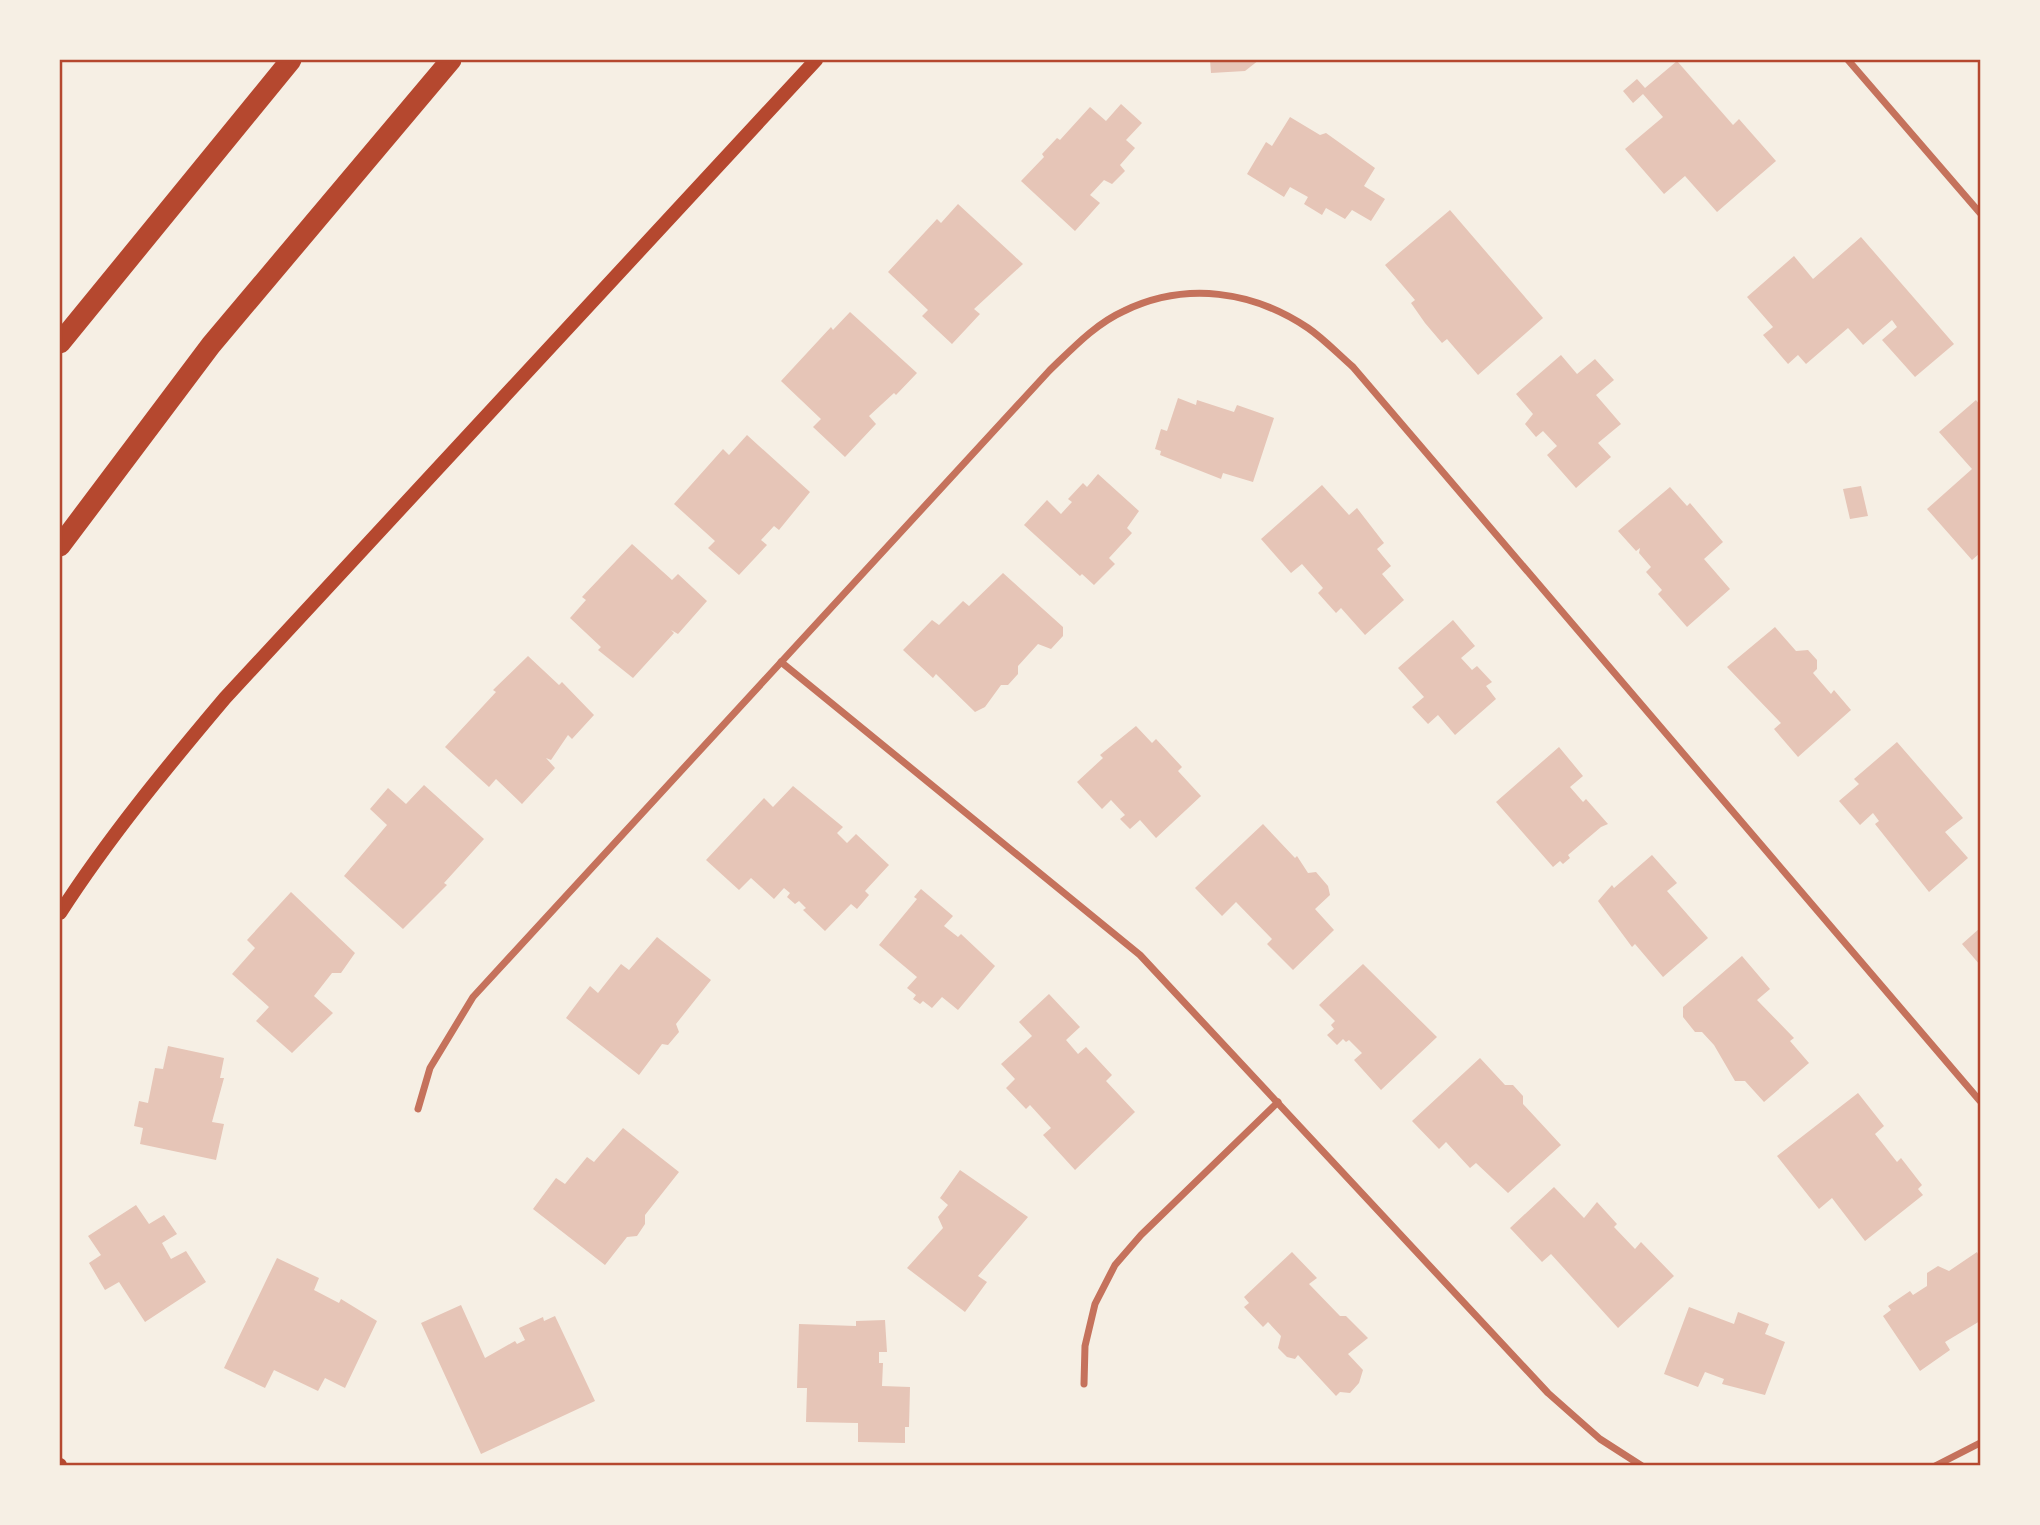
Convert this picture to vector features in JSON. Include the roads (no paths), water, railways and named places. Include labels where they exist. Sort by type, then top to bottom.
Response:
[{"type":"highway","points":[[60,343],[291,60]]},
{"type":"highway","points":[[60,546],[211,345],[451,60]]},
{"type":"main road","points":[[60,913],[100,852],[148,788],[225,698],[816,60]]},
{"type":"street","points":[[1848,60],[1980,213]]},
{"type":"street","points":[[418,1109],[430,1068],[473,997],[1049,371],[1086,336],[1124,311],[1171,295],[1220,292],[1266,304],[1309,328],[1353,367],[1980,1101]]},
{"type":"street","points":[[781,662],[1140,955],[1548,1393],[1600,1439],[1642,1465]]},
{"type":"street","points":[[1084,1384],[1085,1346],[1095,1304],[1115,1265],[1141,1235],[1278,1102]]},
{"type":"street","points":[[1935,1465],[1980,1443]]}]
